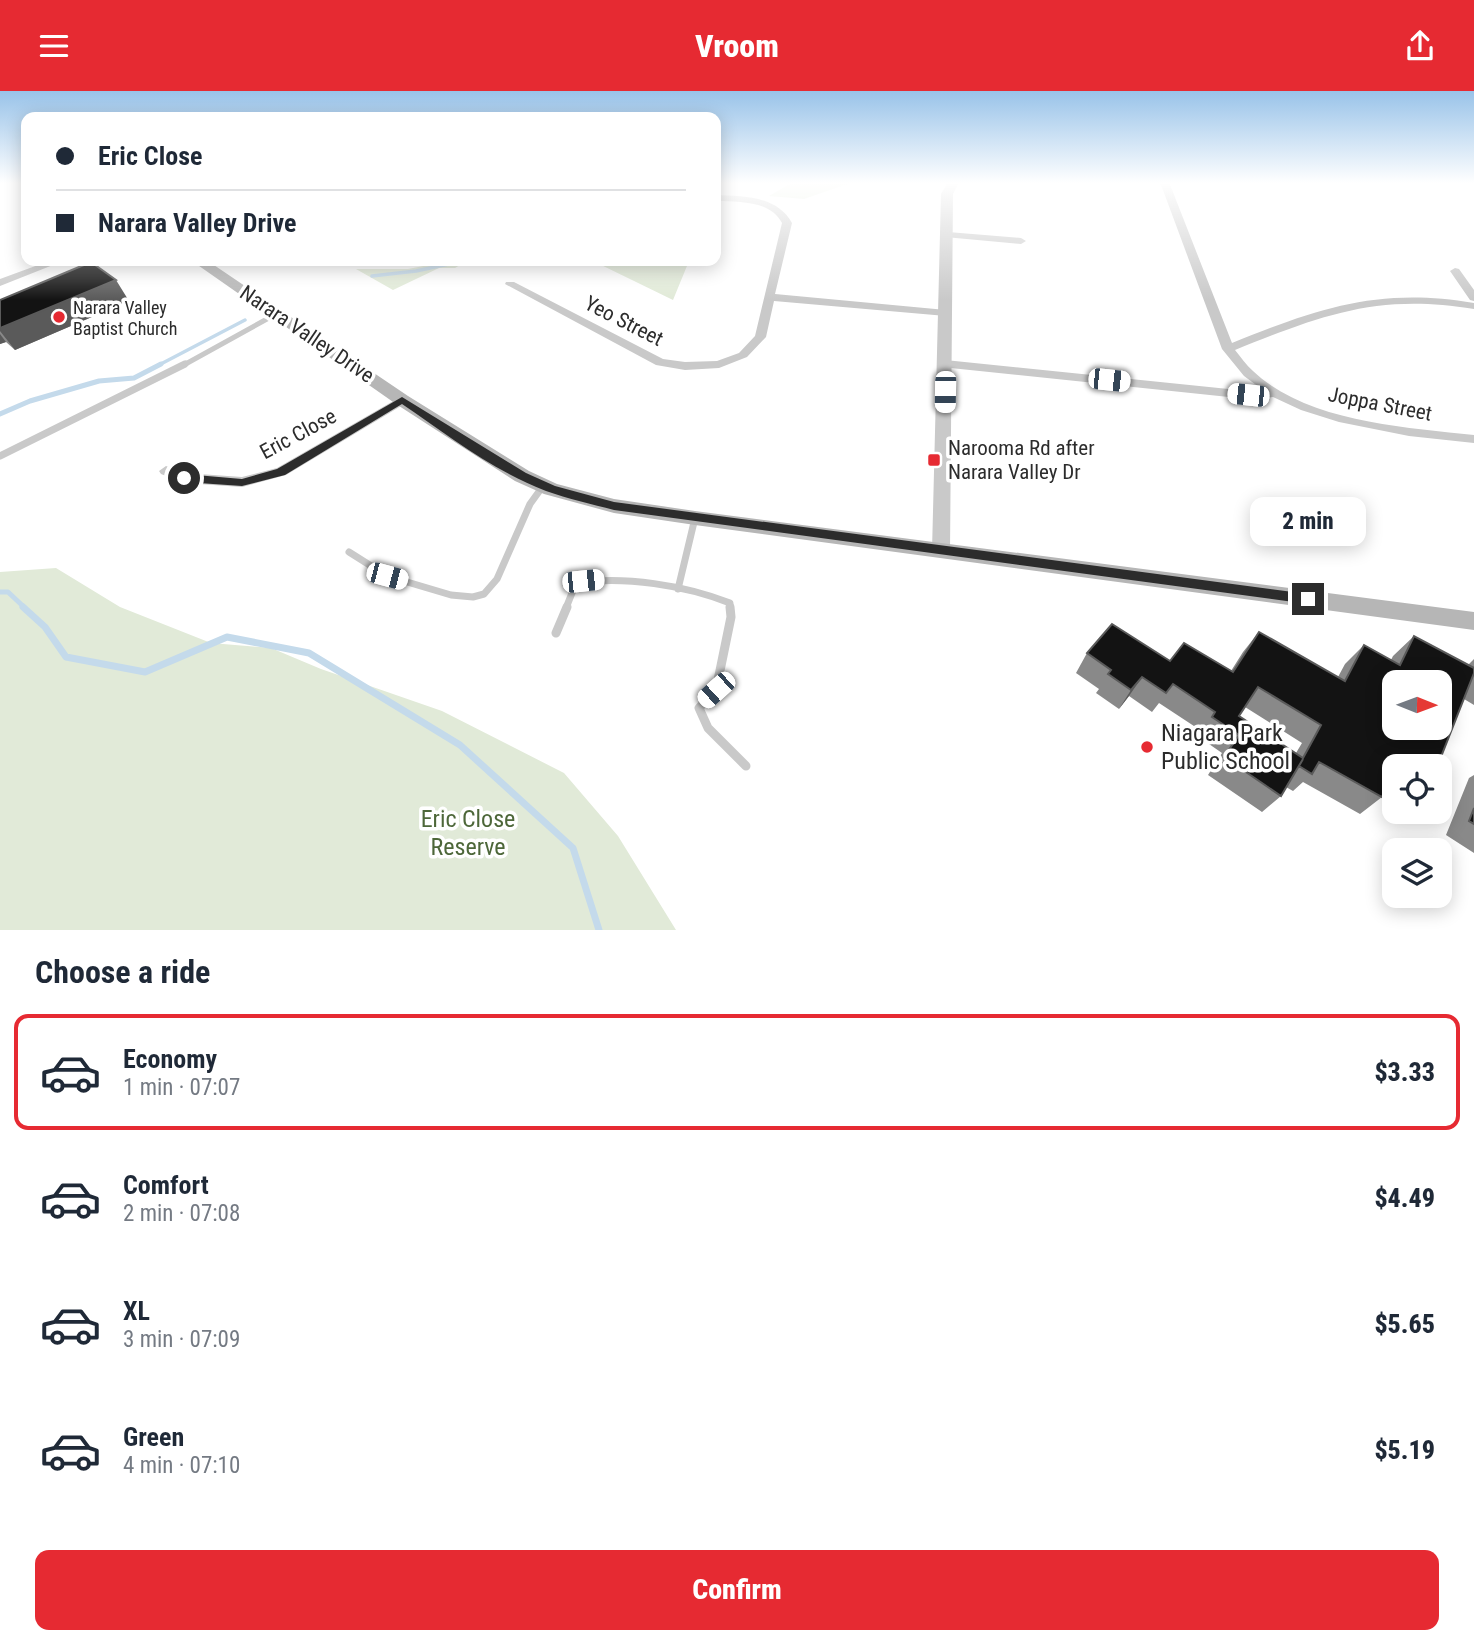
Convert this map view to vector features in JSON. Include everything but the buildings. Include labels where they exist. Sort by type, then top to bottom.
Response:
[{"type":"main road","name":"Narara Valley Drive","points":[[206,266],[493,460],[544,485],[614,506],[1474,621]]},
{"type":"street","name":"Yeo Street","points":[[510,283],[660,362],[685,366],[719,364],[743,355],[760,337],[787,229],[786,221]]},
{"type":"street","points":[[941,551],[948,221]]},
{"type":"street","name":"Joppa Street","points":[[1179,221],[1228,349],[1237,363],[1276,393],[1347,422],[1474,439]]},
{"type":"street","points":[[948,235],[1021,241]]},
{"type":"street","points":[[0,283],[45,266]]},
{"type":"street","points":[[1455,271],[1474,297]]},
{"type":"street","points":[[770,297],[946,313]]},
{"type":"street","points":[[1228,349],[1312,315],[1357,304],[1449,300],[1474,306]]},
{"type":"street","points":[[946,364],[1248,395],[1276,393]]},
{"type":"street","name":"Eric Close","points":[[166,471],[197,480],[242,482],[281,472],[402,400]]},
{"type":"lane","points":[[0,456],[147,385],[276,314]]},
{"type":"lane","points":[[349,552],[387,576],[451,595],[473,597],[484,594],[496,579],[530,504],[544,485]]},
{"type":"lane","points":[[678,589],[695,518]]},
{"type":"lane","points":[[556,633],[576,583],[598,580],[678,589],[730,603],[729,628],[716,690],[699,708],[708,727],[746,766]]},
{"type":"green space","points":[[458,266],[439,268],[393,290],[356,269]]},
{"type":"green space","points":[[603,266],[687,266],[673,300]]},
{"type":"green space","name":"Eric Close Reserve","points":[[56,568],[120,607],[211,643],[271,648],[321,669],[442,711],[564,773],[618,836],[676,930],[0,930],[0,572]]},
{"type":"waterway","points":[[372,276],[440,266]]},
{"type":"waterway","points":[[157,366],[245,320]]},
{"type":"waterway","points":[[0,414],[30,401],[99,381],[134,378],[161,364]]},
{"type":"waterway","points":[[0,592],[8,592],[25,608]]},
{"type":"waterway","points":[[23,607],[45,627],[66,657],[145,672],[227,637],[309,653],[460,745],[573,848],[599,930]]},
{"type":"place","name":"Narara Valley Baptist Church","points":[[59,317]]},
{"type":"place","name":"Narooma Rd after Narara Valley Dr","points":[[934,460]]},
{"type":"place","name":"Niagara Park Public School","points":[[1147,747]]},
{"type":"route","points":[[184,478],[209,482],[242,482],[281,472],[402,400],[522,476],[551,489],[614,506],[1308,599]]}]
